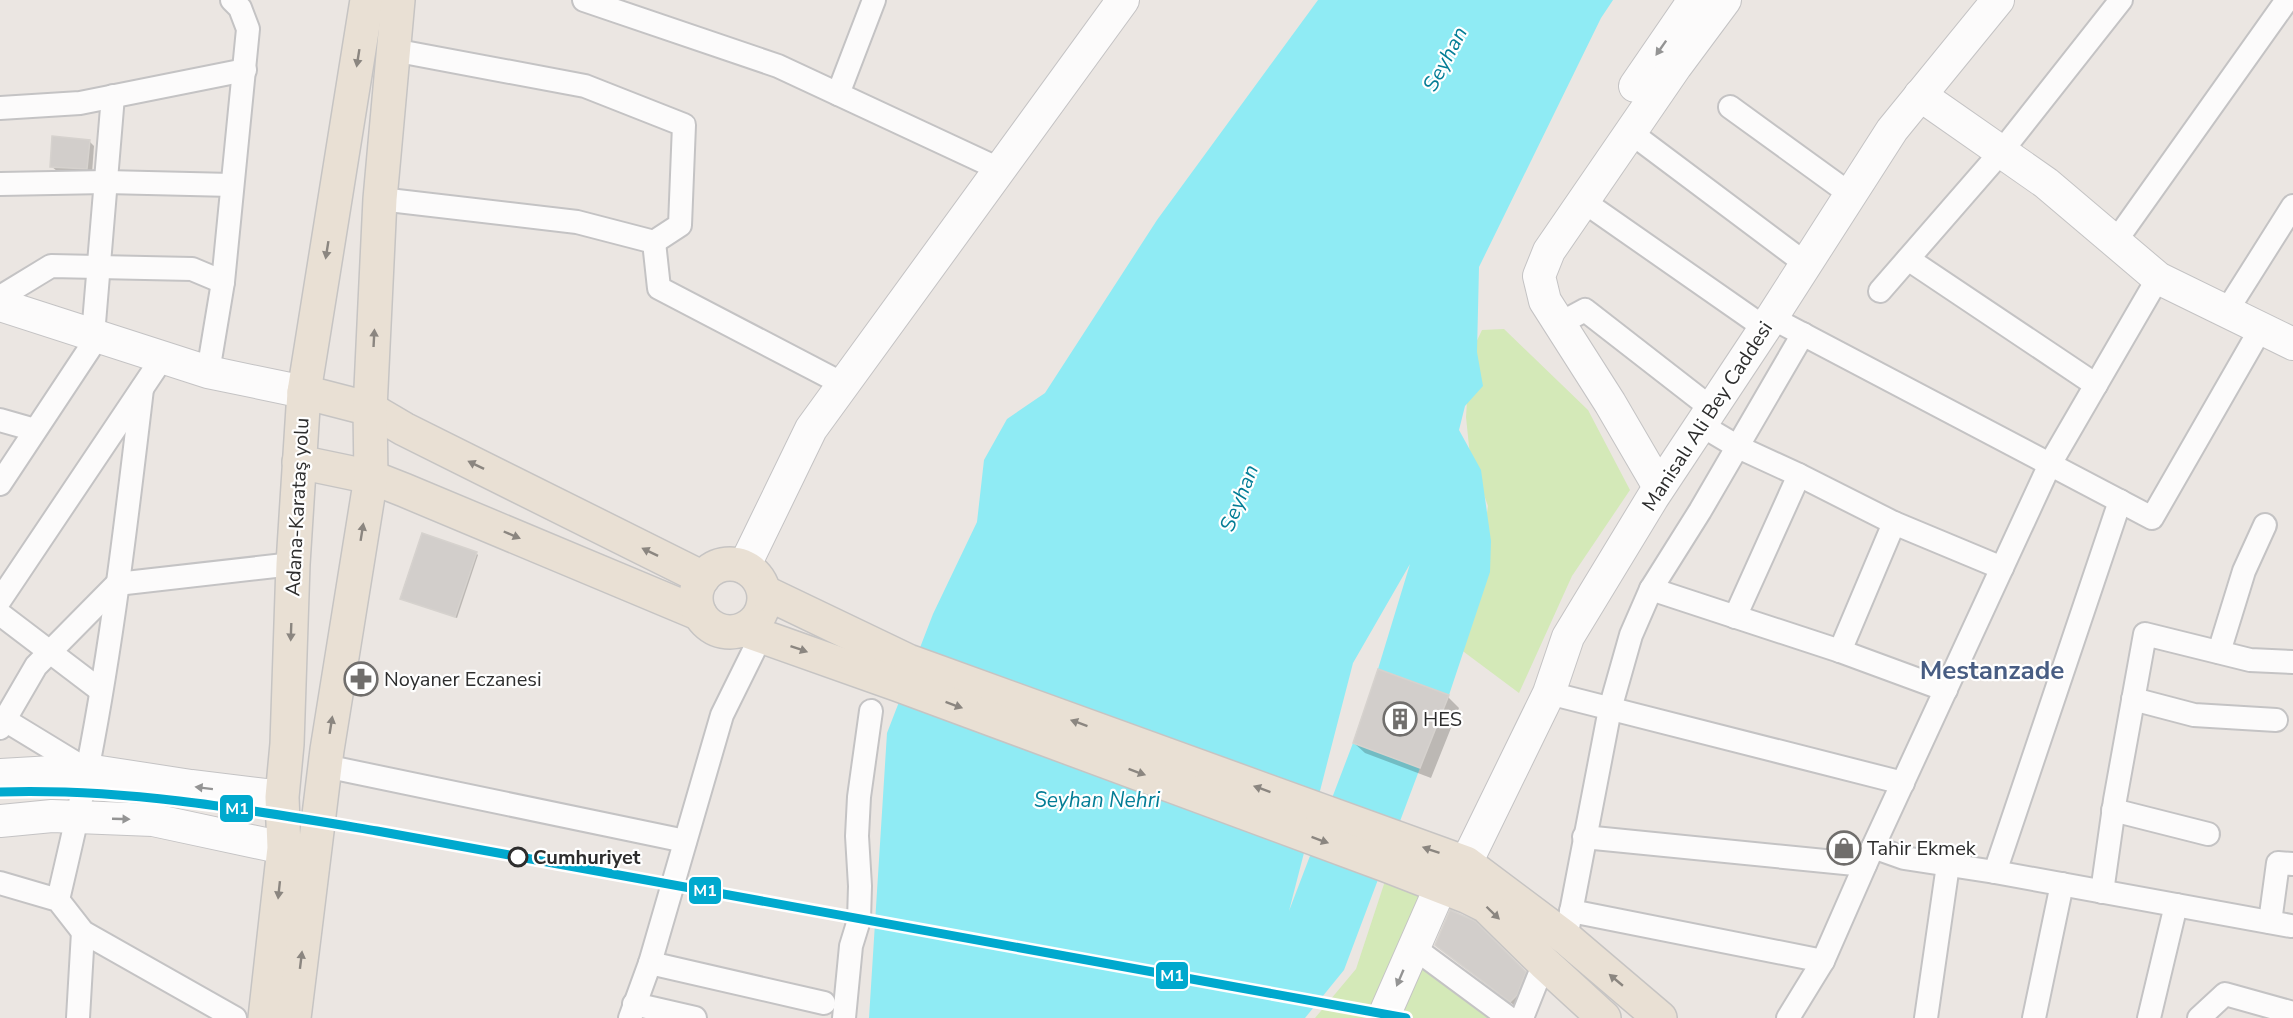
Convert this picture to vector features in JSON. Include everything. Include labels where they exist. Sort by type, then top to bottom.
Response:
[{"type":"main road","name":"Adana-Karataş yolu","points":[[265,1018],[284,848],[282,797],[287,744],[293,564],[304,392],[367,0]]},
{"type":"main road","points":[[294,1018],[325,766],[371,477],[370,409],[380,199],[398,0]]},
{"type":"main road","points":[[744,567],[812,429],[1123,0]]},
{"type":"main road","points":[[1559,324],[1525,296],[1523,269],[1535,241],[1613,118],[1694,0]]},
{"type":"main road","points":[[1659,487],[1610,403],[1545,301],[1539,276],[1549,251],[1676,66],[1725,0]]},
{"type":"main road","name":"Manisalı Ali Bey Caddesi","points":[[1466,863],[1549,693],[1568,637],[1659,487],[1769,323],[1892,130],[1998,0]]},
{"type":"main road","points":[[1920,95],[2046,183],[2158,278],[2260,330],[2293,344]]},
{"type":"main road","points":[[0,305],[208,372],[304,392],[370,409],[415,434],[703,578]]},
{"type":"main road","points":[[299,462],[371,477],[700,614]]},
{"type":"main road","points":[[752,633],[753,623],[764,603],[764,592],[760,581],[744,567],[732,564],[721,565],[711,570],[703,578],[696,596],[700,614],[706,623],[724,632],[752,633],[903,673],[1391,851],[1466,863],[1569,924],[1660,1018]]},
{"type":"main road","points":[[764,592],[903,673]]},
{"type":"main road","points":[[0,775],[87,770],[282,797]]},
{"type":"main road","points":[[0,821],[52,816],[153,820],[284,848]]},
{"type":"main road","points":[[1391,851],[1441,886],[1485,906],[1604,1018]]},
{"type":"main road","points":[[1383,1018],[1441,886],[1466,863]]},
{"type":"street","points":[[208,372],[223,282],[248,29],[240,8],[232,0]]},
{"type":"street","points":[[584,0],[778,66],[999,169]]},
{"type":"street","points":[[838,94],[874,0]]},
{"type":"street","points":[[1880,291],[2001,152],[2121,0]]},
{"type":"street","points":[[2115,242],[2287,0]]},
{"type":"street","points":[[380,199],[577,222],[654,242],[680,225],[684,125],[585,86],[393,50]]},
{"type":"street","points":[[0,108],[80,103],[245,70]]},
{"type":"street","points":[[0,484],[95,335],[113,96]]},
{"type":"street","points":[[1730,107],[1850,194]]},
{"type":"street","points":[[1630,132],[1806,264]]},
{"type":"street","points":[[0,183],[106,182],[232,185]]},
{"type":"street","points":[[1583,201],[1769,323],[1803,334],[2152,518],[2260,330]]},
{"type":"street","points":[[2226,312],[2293,207]]},
{"type":"street","points":[[654,242],[659,288],[843,384]]},
{"type":"street","points":[[1908,259],[2096,385]]},
{"type":"street","points":[[0,297],[51,266],[192,269],[223,282]]},
{"type":"street","points":[[1788,1018],[1823,961],[2050,464],[2158,278]]},
{"type":"street","points":[[1559,324],[1585,310],[1738,447],[1894,523],[2002,568]]},
{"type":"street","points":[[1803,334],[1738,447],[1651,589],[1631,635],[1610,709],[1569,924],[1823,961]]},
{"type":"street","points":[[0,600],[163,357]]},
{"type":"street","points":[[58,900],[87,770],[117,584],[142,388]]},
{"type":"street","points":[[0,420],[35,430]]},
{"type":"street","points":[[1735,617],[1799,475]]},
{"type":"street","points":[[1995,872],[2120,501]]},
{"type":"street","points":[[1840,651],[1894,523]]},
{"type":"street","points":[[2219,652],[2244,571],[2265,525]]},
{"type":"street","points":[[87,770],[2,722],[36,666],[117,584],[293,564]]},
{"type":"street","points":[[1651,589],[1840,651],[1946,690]]},
{"type":"street","points":[[0,614],[100,690]]},
{"type":"street","points":[[695,1018],[632,1011],[650,963],[722,715],[752,633]]},
{"type":"street","points":[[2102,892],[2113,810],[2145,634],[2250,660],[2293,662]]},
{"type":"street","points":[[1549,693],[1903,783]]},
{"type":"street","points":[[2133,699],[2194,715],[2276,720]]},
{"type":"street","points":[[844,1018],[851,946],[859,920],[860,886],[857,836],[859,797],[871,711]]},
{"type":"street","points":[[325,766],[685,841]]},
{"type":"street","points":[[2113,810],[2208,834]]},
{"type":"street","points":[[1584,837],[1904,858],[1995,872],[2280,924],[2278,863],[2293,864]]},
{"type":"street","points":[[1926,1018],[1948,865]]},
{"type":"street","points":[[0,883],[58,900],[83,932],[235,1018]]},
{"type":"street","points":[[2034,1018],[2062,884]]},
{"type":"street","points":[[2149,1018],[2176,905]]},
{"type":"street","points":[[78,1018],[83,932]]},
{"type":"street","points":[[1413,947],[1509,1018]]},
{"type":"street","points":[[650,963],[824,1003]]},
{"type":"street","points":[[1522,1018],[1544,963]]},
{"type":"street","points":[[2199,1018],[2225,994],[2293,1013]]},
{"type":"green space","points":[[1504,329],[1588,410],[1630,490],[1572,576],[1519,693],[1460,649],[1477,582],[1488,506],[1470,456],[1466,417],[1470,355],[1482,330]]},
{"type":"green space","points":[[1386,878],[1423,895],[1378,1018],[1315,1018],[1356,969]]},
{"type":"green space","points":[[1420,965],[1516,1018],[1392,1018]]},
{"type":"water","points":[[1318,0],[1613,0],[1601,18],[1479,267],[1477,352],[1483,386],[1465,406],[1459,430],[1481,470],[1491,541],[1490,572],[1449,695],[1378,669],[1410,564],[1353,663],[1289,911],[1353,743],[1420,768],[1344,970],[1305,1018],[869,1018],[887,733],[933,614],[977,522],[984,460],[1007,419],[1045,393],[1157,220]]},
{"type":"building","points":[[52,136],[90,140],[87,169],[50,167]]},
{"type":"building","points":[[422,533],[477,552],[455,617],[400,599]]},
{"type":"building","name":"HES","points":[[1378,669],[1449,695],[1420,768],[1353,743]]},
{"type":"building","points":[[1450,910],[1475,921],[1526,972],[1517,995],[1510,1002],[1435,945]]},
{"type":"transit line","name":"M1","points":[[0,792],[95,793],[189,802],[283,815],[1406,1018]]},
{"type":"place","name":"Noyaner Eczanesi","points":[[361,679]]},
{"type":"place","name":"HES","points":[[1400,719]]},
{"type":"place","name":"Tahir Ekmek","points":[[1844,848]]},
{"type":"place","name":"Cumhuriyet","points":[[518,857]]},
{"type":"district","name":"Mestanzade","points":[[1992,670]]},
{"type":"water label","name":"Seyhan","points":[[1445,59]]},
{"type":"water label","name":"Seyhan","points":[[1239,498]]},
{"type":"water label","name":"Seyhan Nehri","points":[[1097,800]]}]
